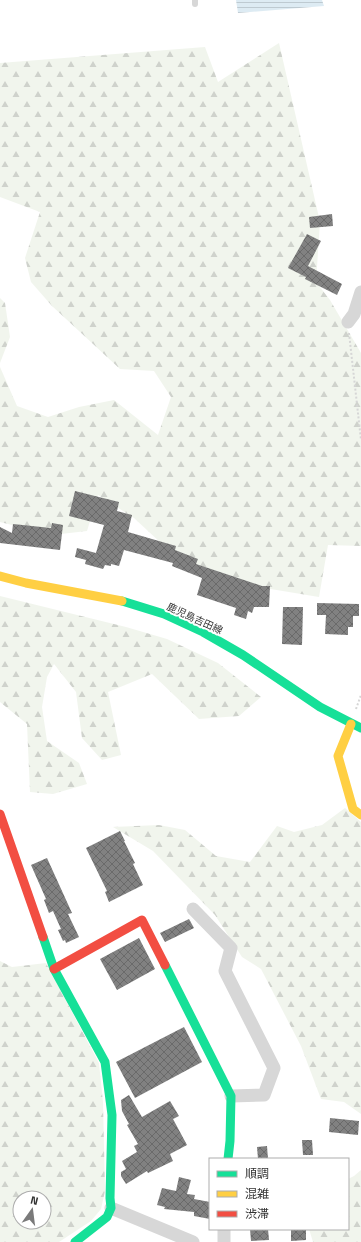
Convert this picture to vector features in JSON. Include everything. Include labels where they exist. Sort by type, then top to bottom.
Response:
[{"type":"street","points":[[348,322],[354,314],[361,292]]},
{"type":"street","name":"鹿児島吉田線","points":[[0,576],[26,583],[121,601],[150,609],[180,621],[239,652],[284,684],[351,724],[361,728]]},
{"type":"street","points":[[351,724],[338,756],[353,808],[361,815]]},
{"type":"street","points":[[0,814],[54,969],[105,1062],[112,1115],[110,1208],[107,1218],[75,1242]]},
{"type":"street","points":[[193,909],[231,948],[225,971],[274,1068],[264,1095],[231,1096]]},
{"type":"street","points":[[54,969],[142,920],[231,1096],[228,1158]]},
{"type":"street","points":[[110,1208],[193,1242]]},
{"type":"street","points":[[224,1230],[224,1242]]},
{"type":"path","points":[[348,322],[361,440]]},
{"type":"green space","points":[[279,43],[320,222],[316,282],[330,300],[361,353],[361,546],[328,545],[319,597],[222,581],[176,557],[134,518],[98,495],[87,531],[52,535],[0,522],[0,367],[17,406],[48,417],[79,407],[114,400],[158,435],[171,397],[154,371],[120,369],[52,306],[31,282],[25,258],[40,212],[0,197],[0,63],[205,47],[218,82]]},
{"type":"green space","points":[[0,298],[5,303],[10,337],[0,363]]},
{"type":"green space","points":[[0,596],[126,627],[167,639],[218,663],[261,697],[239,716],[199,719],[152,674],[108,692],[121,755],[102,760],[82,738],[76,692],[54,664],[47,677],[42,707],[47,741],[79,763],[87,784],[53,794],[30,792],[27,724],[0,702]]},
{"type":"green space","points":[[345,808],[361,822],[361,1114],[344,1102],[321,1099],[301,1046],[261,969],[242,957],[215,915],[153,851],[113,827],[159,825],[185,830],[216,856],[250,862],[277,826],[294,832],[322,825]]},
{"type":"green space","points":[[0,961],[12,967],[46,963],[99,1063],[103,1102],[105,1191],[101,1209],[91,1221],[59,1242],[0,1242]]},
{"type":"green space","points":[[361,1170],[361,1242],[313,1242],[309,1230],[349,1230],[349,1178]]},
{"type":"shaded area","points":[[236,0],[322,0],[324,6],[238,13]]},
{"type":"building","points":[[332,214],[333,226],[310,228],[309,217]]},
{"type":"building","points":[[307,234],[321,241],[308,266],[342,284],[337,295],[305,279],[306,277],[288,268]]},
{"type":"building","points":[[75,491],[119,502],[117,511],[132,515],[128,532],[176,546],[175,550],[198,559],[196,564],[262,586],[270,586],[269,607],[254,607],[252,613],[248,611],[246,619],[234,615],[236,608],[197,595],[202,578],[172,566],[173,563],[124,550],[119,566],[111,564],[111,566],[105,565],[103,569],[85,564],[86,560],[75,557],[77,548],[96,553],[104,525],[69,516]]},
{"type":"building","points":[[52,523],[63,525],[60,550],[0,543],[0,527],[12,533],[13,524],[51,528]]},
{"type":"building","points":[[317,603],[359,604],[359,616],[353,616],[353,627],[348,627],[348,635],[325,634],[326,615],[317,615]]},
{"type":"building","points":[[283,607],[303,607],[302,645],[282,644]]},
{"type":"building","points":[[120,831],[135,863],[133,864],[143,885],[109,902],[105,892],[107,891],[86,848]]},
{"type":"building","points":[[47,858],[72,913],[68,914],[79,937],[66,943],[65,940],[63,941],[58,930],[61,929],[53,911],[49,913],[44,900],[46,899],[31,865]]},
{"type":"building","points":[[189,919],[194,928],[165,942],[160,933]]},
{"type":"building","points":[[139,938],[155,969],[117,990],[100,959]]},
{"type":"building","points":[[184,1027],[202,1062],[135,1098],[116,1062]]},
{"type":"building","points":[[129,1095],[142,1117],[170,1101],[179,1116],[173,1119],[187,1145],[170,1154],[173,1161],[148,1173],[147,1171],[126,1184],[121,1176],[121,1172],[126,1169],[122,1161],[137,1152],[134,1146],[138,1144],[127,1125],[129,1124],[122,1111],[121,1100]]},
{"type":"building","points":[[330,1118],[359,1121],[358,1135],[329,1132]]},
{"type":"building","points":[[302,1140],[312,1140],[313,1155],[303,1155]]},
{"type":"building","points":[[267,1146],[268,1158],[258,1158],[257,1147]]},
{"type":"building","points":[[179,1177],[191,1180],[187,1194],[195,1195],[194,1199],[209,1202],[209,1219],[194,1216],[194,1212],[164,1209],[165,1207],[157,1205],[162,1188],[176,1191]]},
{"type":"building","points":[[250,1230],[268,1230],[269,1240],[251,1241]]},
{"type":"building","points":[[291,1230],[306,1230],[306,1240],[291,1241]]},
{"type":"traffic: fast","points":[[122,601],[164,614],[203,632],[243,655],[320,707],[361,728]]},
{"type":"traffic: fast","points":[[43,937],[54,969],[105,1062],[112,1115],[111,1208],[107,1217],[75,1242]]},
{"type":"traffic: fast","points":[[165,965],[231,1096],[228,1158]]},
{"type":"traffic: slow","points":[[0,576],[26,583],[122,601]]},
{"type":"traffic: slow","points":[[351,724],[338,756],[353,809],[361,815]]},
{"type":"traffic: jam","points":[[0,814],[43,937]]},
{"type":"traffic: jam","points":[[54,969],[142,920],[165,965]]}]
